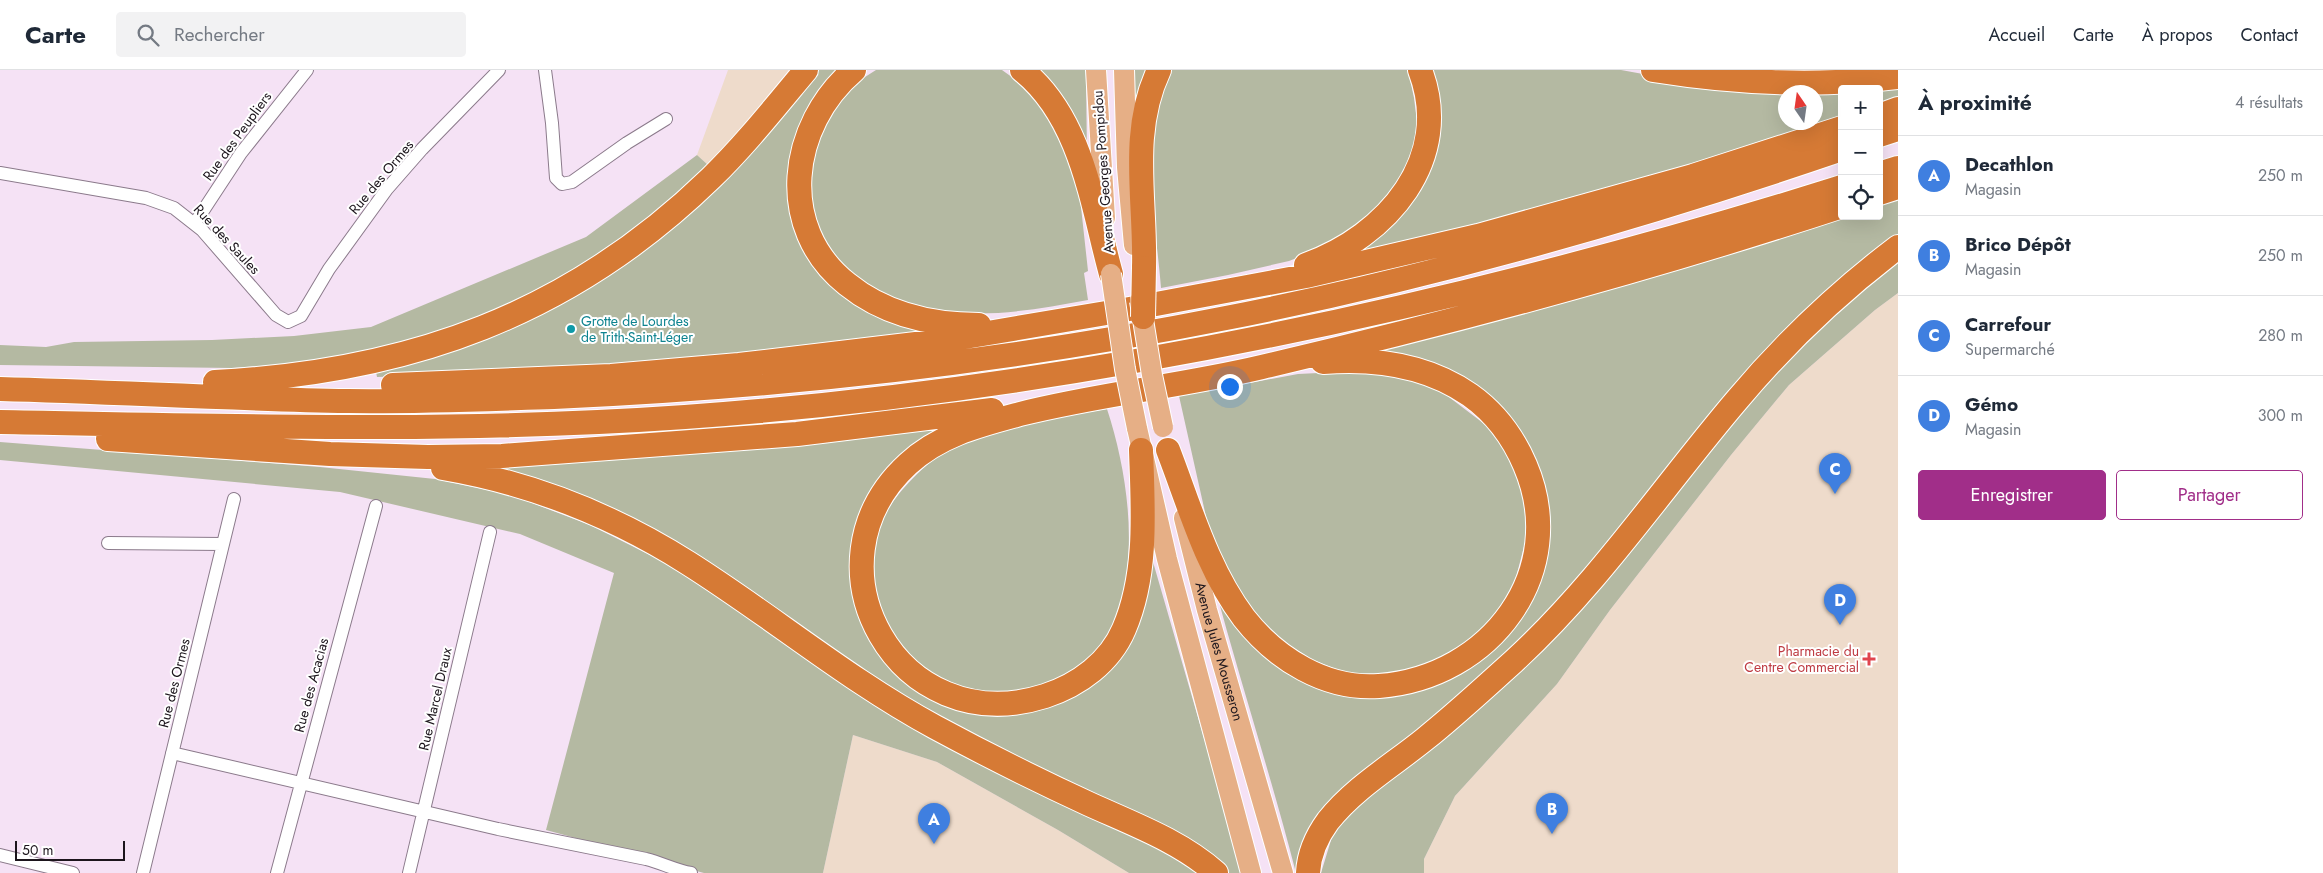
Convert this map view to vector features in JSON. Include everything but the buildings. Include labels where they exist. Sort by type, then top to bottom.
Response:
[{"type":"highway","points":[[129,393],[276,377],[352,365],[433,346],[509,318],[587,276],[628,249],[657,226],[723,166],[806,70]]},
{"type":"highway","points":[[854,70],[835,86],[818,111],[808,130],[800,160],[799,182],[802,207],[808,230],[823,259],[837,276],[856,291],[910,316],[958,324],[1043,323]]},
{"type":"highway","points":[[1022,70],[1050,99],[1075,147],[1111,274]]},
{"type":"highway","points":[[1143,317],[1140,269],[1142,134],[1149,96],[1159,70]]},
{"type":"highway","points":[[1237,288],[1308,264],[1344,249],[1372,228],[1399,201],[1417,172],[1427,142],[1428,109],[1420,70]]},
{"type":"highway","points":[[1653,70],[1707,78],[1774,82],[1824,83],[1898,78]]},
{"type":"highway","points":[[1883,115],[1898,110]]},
{"type":"highway","points":[[200,395],[324,386],[611,376],[807,358],[922,344],[1306,276],[1478,236],[1693,176],[1838,129]]},
{"type":"highway","points":[[1883,134],[1898,129]]},
{"type":"highway","points":[[0,390],[367,401],[582,395],[785,382],[1019,353],[1223,319],[1425,274],[1642,213],[1838,150]]},
{"type":"highway","points":[[1883,173],[1898,168]]},
{"type":"highway","points":[[1883,192],[1898,187]]},
{"type":"highway","points":[[0,422],[385,426],[542,424],[709,415],[917,394],[1086,371],[1224,346],[1373,315],[1601,258],[1838,188]]},
{"type":"highway","points":[[1139,439],[1143,533],[1138,573],[1131,609],[1124,628],[1119,640],[1102,663],[1066,688],[1041,698],[1014,704],[988,705],[951,696],[927,685],[908,670],[890,650],[877,628],[868,606],[863,582],[862,560],[866,536],[874,512],[884,492],[900,471],[938,442],[983,424],[1061,404],[1262,367],[1577,288],[1838,207]]},
{"type":"highway","points":[[1308,873],[1311,857],[1318,838],[1335,813],[1463,707],[1540,636],[1596,574],[1733,404],[1765,368],[1848,288],[1898,248]]},
{"type":"highway","points":[[1168,450],[1210,559],[1230,597],[1253,629],[1290,661],[1312,673],[1337,682],[1358,685],[1399,684],[1434,674],[1464,660],[1483,645],[1502,626],[1516,604],[1532,567],[1536,540],[1536,514],[1530,481],[1517,449],[1501,424],[1470,395],[1439,378],[1411,368],[1380,362],[1348,361],[1262,367]]},
{"type":"highway","points":[[0,433],[330,454],[482,457],[643,447],[797,434],[973,412],[1061,404]]},
{"type":"highway","points":[[330,454],[421,464],[479,475],[524,487],[611,520],[702,572],[855,678],[917,718],[1032,777],[1180,847],[1216,873]]},
{"type":"main road","name":"Avenue Georges Pompidou","points":[[1096,70],[1099,144],[1111,274],[1123,360],[1139,439]]},
{"type":"main road","name":"Avenue Georges Pompidou","points":[[1124,70],[1128,177],[1140,269]]},
{"type":"main road","name":"Avenue Jules Mousseron","points":[[1143,317],[1163,427],[1202,590],[1283,873]]},
{"type":"main road","name":"Avenue Jules Mousseron","points":[[1139,439],[1167,559],[1251,873]]},
{"type":"street","name":"Rue des Peupliers","points":[[195,223],[245,147],[307,70]]},
{"type":"street","name":"Rue des Ormes","points":[[301,316],[329,269],[388,189],[422,149],[499,70]]},
{"type":"street","points":[[545,70],[552,123],[556,178],[562,184],[572,182],[627,142],[666,118]]},
{"type":"street","name":"Rue des Saules","points":[[0,172],[155,200],[174,208],[195,223],[281,320],[292,321],[301,316]]},
{"type":"street","name":"Rue des Ormes","points":[[143,873],[234,500]]},
{"type":"street","name":"Rue des Acacias","points":[[277,873],[376,506]]},
{"type":"street","name":"Rue Marcel Draux","points":[[409,873],[490,532]]},
{"type":"street","points":[[108,543],[223,544]]},
{"type":"street","points":[[172,753],[423,812],[656,862],[672,871],[691,873]]},
{"type":"street","points":[[0,855],[73,873]]},
{"type":"shaded area","points":[[728,70],[789,70],[744,126],[708,165],[697,155]]},
{"type":"shaded area","points":[[1898,293],[1898,873],[1424,873],[1424,859],[1455,796],[1557,684],[1610,610],[1731,455],[1789,385],[1875,310]]},
{"type":"shaded area","points":[[853,735],[937,762],[1058,830],[1129,873],[823,873]]},
{"type":"green space","points":[[816,70],[842,70],[819,89],[803,126],[816,257],[942,331],[609,369],[377,377],[375,367],[568,299]]},
{"type":"green space","points":[[876,70],[1002,70],[1027,88],[1048,117],[1069,161],[1080,198],[1088,271],[1084,273],[1088,300],[1018,311],[994,313],[948,312],[901,302],[883,295],[866,285],[836,257],[816,223],[810,204],[809,176],[822,122],[829,110],[847,91]]},
{"type":"green space","points":[[1032,70],[1086,70],[1087,161]]},
{"type":"green space","points":[[1132,70],[1151,70],[1141,102],[1134,102]]},
{"type":"green space","points":[[1171,70],[1408,70],[1418,130],[1406,170],[1392,196],[1359,226],[1322,248],[1289,261],[1161,288],[1151,176],[1152,147],[1154,119],[1161,93]]},
{"type":"green space","points":[[1426,70],[1621,70],[1654,76],[1898,83],[1898,100],[1883,105],[1883,85],[1838,85],[1838,120],[1823,125],[1823,85],[1778,85],[1778,130],[1806,130],[1654,176],[1362,256],[1356,252],[1411,198]]},
{"type":"green space","points":[[697,155],[708,165],[625,239],[559,282],[457,328],[391,345],[304,363],[232,368],[0,365],[0,345],[46,347],[74,342],[212,340],[294,336],[371,327],[586,237]]},
{"type":"green space","points":[[1898,197],[1898,242],[1507,659],[1354,786],[1296,873],[1214,584],[1333,686],[1473,660],[1541,552],[1505,417],[1369,350],[1838,217],[1838,220],[1883,220],[1883,202]]},
{"type":"green space","points":[[1898,262],[1898,293],[1875,310],[1789,385],[1731,455],[1610,610],[1557,684],[1455,796],[1424,859],[1424,873],[1321,873],[1335,827],[1365,796],[1493,692],[1591,599],[1676,492],[1782,365],[1858,293]]},
{"type":"green space","points":[[1359,371],[1401,377],[1441,391],[1491,429],[1510,454],[1523,491],[1527,535],[1512,593],[1492,624],[1460,651],[1405,672],[1380,676],[1346,673],[1313,660],[1273,635],[1241,595],[1224,567],[1207,521],[1179,396],[1298,374]]},
{"type":"green space","points":[[1107,409],[1122,466],[1129,528],[1128,559],[1124,589],[1116,618],[1099,652],[1067,676],[1018,693],[998,694],[978,691],[951,685],[935,678],[902,647],[885,621],[880,609],[872,567],[872,549],[878,528],[890,507],[898,495],[921,470],[940,454],[960,442],[1021,424]]},
{"type":"green space","points":[[942,426],[944,431],[890,468],[863,615],[948,704],[1077,692],[1151,555],[1243,873],[1226,873],[972,742],[786,623],[495,471],[493,466],[709,453],[815,443]]},
{"type":"green space","points":[[0,442],[320,467],[435,479],[511,495],[590,525],[664,562],[1184,859],[1202,873],[1129,873],[1058,830],[937,762],[853,735],[823,873],[704,873],[546,830],[614,573],[520,534],[340,492],[0,460]]},
{"type":"place","name":"Grotte de Lourdes de Trith-Saint-Léger","points":[[571,329]]},
{"type":"place","name":"Carrefour","points":[[1835,494]]},
{"type":"place","name":"Gémo","points":[[1840,625]]},
{"type":"place","name":"Pharmacie du Centre Commercial","points":[[1869,659]]},
{"type":"place","name":"Brico Dépôt","points":[[1552,834]]},
{"type":"place","name":"Decathlon","points":[[934,844]]}]
